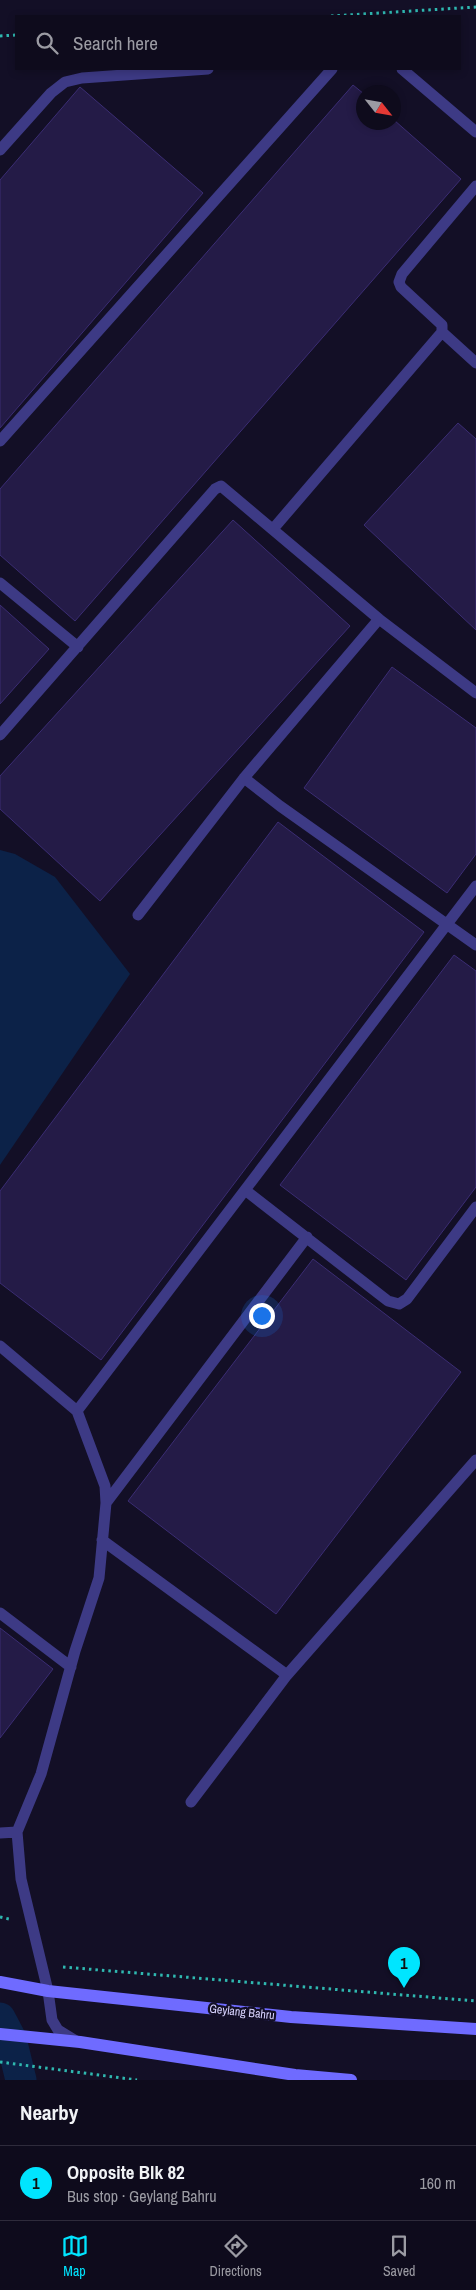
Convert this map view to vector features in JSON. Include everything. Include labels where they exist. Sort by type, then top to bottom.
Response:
[{"type":"main road","name":"Geylang Bahru","points":[[4,1983],[48,1991],[291,2018],[476,2029]]},
{"type":"main road","points":[[0,2034],[80,2042],[295,2075],[351,2080]]},
{"type":"lane","points":[[0,150],[51,93],[65,82],[82,78],[194,70]]},
{"type":"lane","points":[[0,441],[331,70]]},
{"type":"lane","points":[[403,70],[476,132]]},
{"type":"lane","points":[[274,529],[442,332],[442,326],[401,288],[398,282],[402,274],[476,186]]},
{"type":"lane","points":[[442,332],[476,363]]},
{"type":"lane","points":[[0,735],[218,487],[224,488],[379,619],[476,693]]},
{"type":"lane","points":[[0,583],[78,647]]},
{"type":"lane","points":[[138,915],[244,778],[379,619]]},
{"type":"lane","points":[[244,778],[280,806],[476,945]]},
{"type":"lane","points":[[77,1411],[476,886]]},
{"type":"lane","points":[[246,1190],[388,1301],[398,1304],[407,1298],[476,1207]]},
{"type":"lane","points":[[106,1503],[307,1237]]},
{"type":"lane","points":[[0,1346],[77,1411],[105,1486],[106,1503],[99,1578],[71,1667],[41,1774],[17,1832],[21,1879],[48,1991],[52,2020],[58,2030],[66,2037],[80,2042]]},
{"type":"lane","points":[[191,1802],[287,1675],[476,1460]]},
{"type":"lane","points":[[102,1540],[287,1675]]},
{"type":"lane","points":[[0,1613],[71,1667]]},
{"type":"lane","points":[[0,1833],[17,1832]]},
{"type":"path","points":[[346,15],[476,7]]},
{"type":"path","points":[[0,36],[15,36]]},
{"type":"path","points":[[42,1965],[476,2001]]},
{"type":"path","points":[[0,2062],[27,2064],[137,2080]]},
{"type":"water","points":[[0,850],[15,854],[55,877],[130,974],[0,1165]]},
{"type":"building","points":[[353,85],[356,87],[356,130],[401,130],[401,126],[461,179],[75,621],[0,555],[0,489]]},
{"type":"building","points":[[80,87],[203,193],[0,428],[0,180]]},
{"type":"building","points":[[458,423],[476,439],[476,630],[364,525]]},
{"type":"building","points":[[233,520],[350,626],[100,901],[0,809],[0,776]]},
{"type":"building","points":[[0,605],[49,649],[0,704]]},
{"type":"building","points":[[392,667],[476,728],[476,854],[447,893],[304,788]]},
{"type":"building","points":[[278,822],[424,932],[101,1360],[0,1283],[0,1191]]},
{"type":"building","points":[[454,955],[476,971],[476,1187],[406,1280],[280,1185]]},
{"type":"building","points":[[313,1259],[461,1372],[276,1614],[128,1501]]},
{"type":"building","points":[[0,1628],[53,1669],[0,1738]]},
{"type":"waterway","points":[[0,2018],[11,2039],[21,2080]]},
{"type":"place","name":"Opposite Blk 82","points":[[404,1988]]}]
